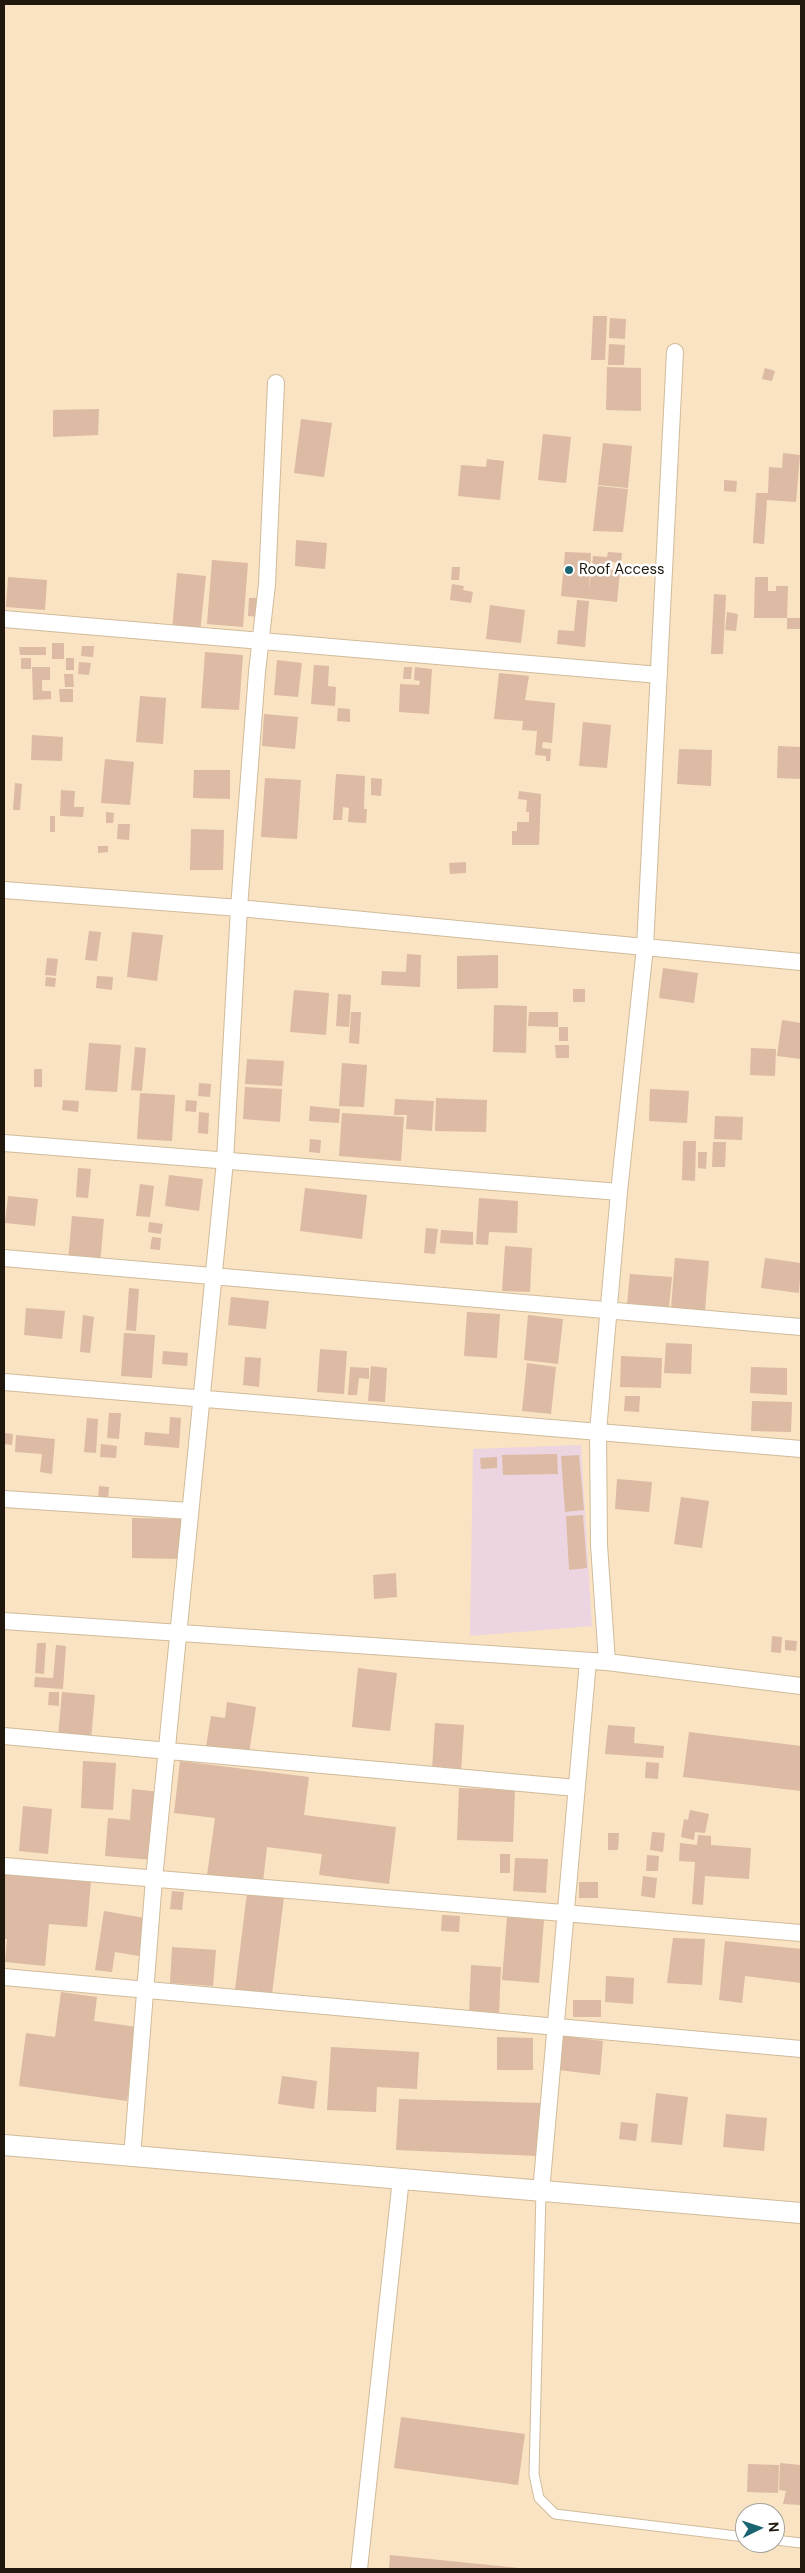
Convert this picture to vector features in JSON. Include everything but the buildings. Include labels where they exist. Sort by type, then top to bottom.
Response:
[{"type":"street","points":[[607,1662],[599,1545],[598,1431],[619,1192],[645,947],[675,352]]},
{"type":"street","points":[[132,2157],[154,1879],[225,1161],[238,908],[260,639],[267,584],[276,383]]},
{"type":"street","points":[[4,619],[260,639],[659,675]]},
{"type":"street","points":[[4,890],[238,908],[801,962]]},
{"type":"street","points":[[4,1143],[619,1192]]},
{"type":"street","points":[[4,1258],[801,1327]]},
{"type":"street","points":[[4,1382],[801,1449]]},
{"type":"street","points":[[4,1499],[190,1512]]},
{"type":"street","points":[[4,1621],[607,1662],[801,1686]]},
{"type":"street","points":[[541,2192],[554,2026],[588,1661]]},
{"type":"street","points":[[4,1736],[167,1749],[576,1788]]},
{"type":"street","points":[[4,1866],[801,1934]]},
{"type":"street","points":[[4,1977],[801,2049]]},
{"type":"street","points":[[4,2145],[801,2213]]},
{"type":"street","points":[[359,2569],[401,2178]]},
{"type":"lane","points":[[541,2192],[534,2474],[539,2498],[555,2514],[735,2536]]},
{"type":"lane","points":[[785,2541],[801,2543]]},
{"type":"shaded area","points":[[581,1445],[592,1626],[470,1636],[473,1449]]},
{"type":"place","name":"Roof Access","points":[[569,570]]}]
